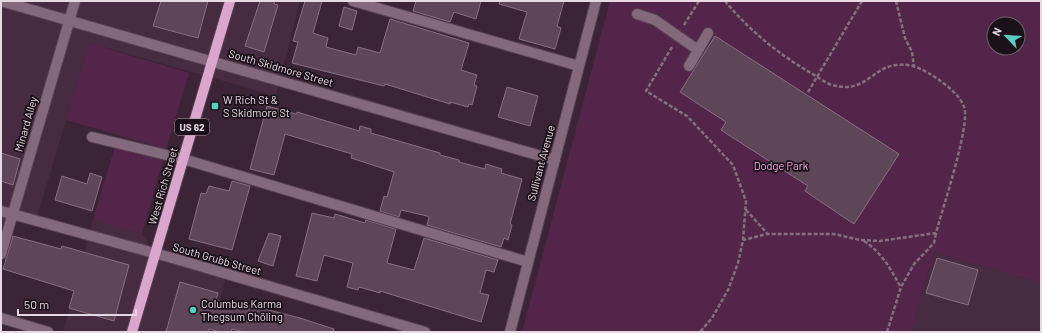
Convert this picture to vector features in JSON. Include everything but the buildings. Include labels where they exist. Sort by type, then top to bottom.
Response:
[{"type":"main road","name":"West Rich Street","points":[[132,332],[230,1]]},
{"type":"street","name":"South Skidmore Street","points":[[1,1],[555,160]]},
{"type":"street","name":"Minard Alley","points":[[1,254],[75,1]]},
{"type":"street","points":[[353,1],[579,66]]},
{"type":"street","name":"Sullivant Avenue","points":[[510,332],[596,1]]},
{"type":"street","points":[[637,14],[656,20],[698,50]]},
{"type":"street","points":[[689,66],[708,33]]},
{"type":"street","points":[[92,137],[183,158],[528,262]]},
{"type":"street","name":"South Grubb Street","points":[[1,211],[425,332]]},
{"type":"street","points":[[1,318],[48,332]]},
{"type":"path","points":[[699,1],[646,91],[687,116],[733,166],[746,201],[743,240],[738,263],[728,290],[712,318],[700,332]]},
{"type":"path","points":[[725,1],[767,44],[831,84],[844,86],[860,85],[884,68],[896,65],[920,67],[949,87],[964,106],[966,116],[962,141],[934,243],[914,264],[900,287],[887,332]]},
{"type":"path","points":[[808,92],[862,1]]},
{"type":"path","points":[[896,1],[905,38],[912,52],[914,67]]},
{"type":"path","points":[[745,210],[767,234]]},
{"type":"path","points":[[743,240],[767,234],[834,234],[863,241],[880,241],[936,233]]},
{"type":"path","points":[[863,241],[874,248],[883,259],[900,287]]},
{"type":"shaded area","points":[[1,1],[300,1],[276,96],[89,43],[36,221],[14,215],[1,259]]},
{"type":"shaded area","points":[[93,220],[142,234],[155,254],[227,274],[211,332],[63,332]]},
{"type":"shaded area","points":[[934,252],[1041,283],[1041,332],[911,332]]},
{"type":"green space","name":"Dodge Park","points":[[610,1],[1041,1],[1041,283],[934,252],[911,332],[522,332]]},
{"type":"green space","points":[[89,43],[189,73],[166,149],[66,120]]},
{"type":"green space","points":[[116,143],[164,157],[142,234],[93,220]]},
{"type":"place","name":"W Rich St & S Skidmore St","points":[[215,106]]},
{"type":"place","name":"Columbus Karma Thegsum Chöling","points":[[193,310]]}]
